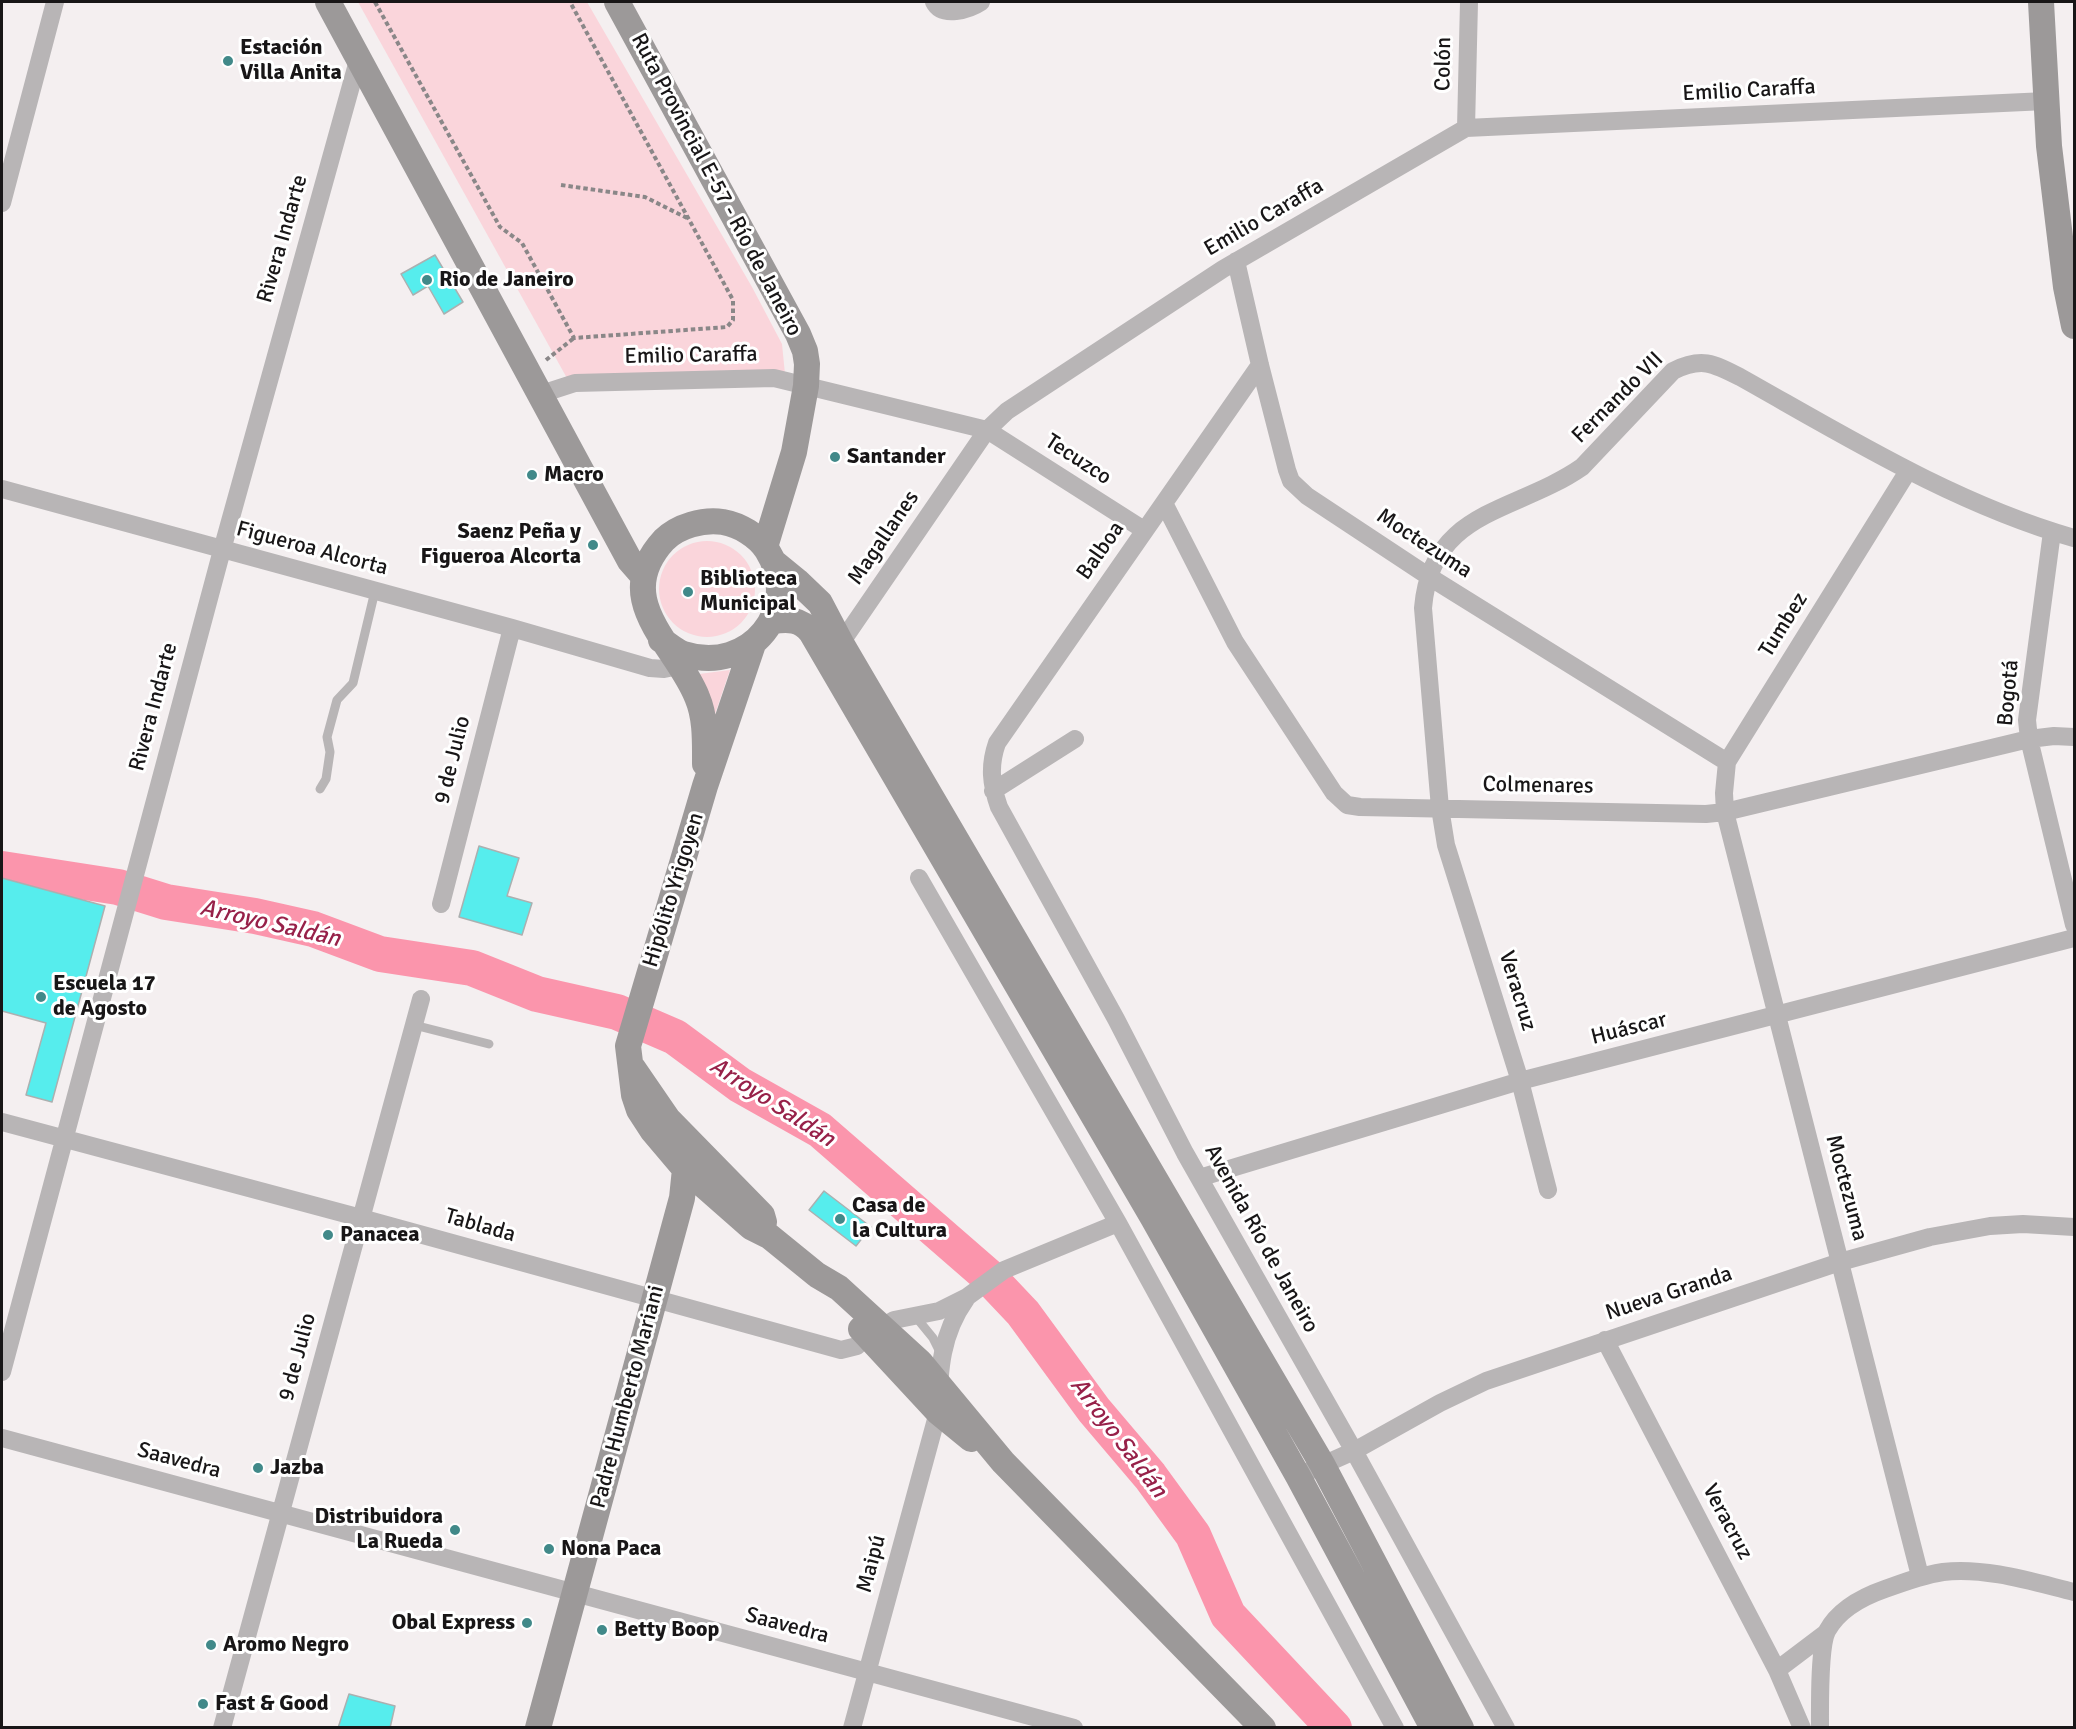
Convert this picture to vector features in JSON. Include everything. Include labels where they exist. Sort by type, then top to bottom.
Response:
[{"type":"main road","points":[[328,2],[630,561],[644,577]]},
{"type":"main road","name":"Ruta Provincial E-57 - Río de Janeiro","points":[[617,2],[798,334],[805,351],[806,386],[794,452],[770,555]]},
{"type":"main road","points":[[2041,2],[2049,146],[2074,326]]},
{"type":"main road","points":[[770,555],[780,582],[779,602],[773,621],[753,644],[733,654],[711,658],[683,654],[661,640],[649,618],[643,598],[644,577],[652,556],[666,538],[685,526],[707,521],[724,522],[739,527],[753,535],[770,555],[820,603],[841,643],[1322,1464],[1461,1728]]},
{"type":"main road","points":[[773,621],[796,620],[811,632],[1154,1218],[1298,1476],[1433,1728]]},
{"type":"main road","name":"Hipólito Yrigoyen","points":[[661,640],[690,682],[698,700],[705,736],[705,786]]},
{"type":"main road","name":"Hipólito Yrigoyen","points":[[628,1055],[642,995],[705,786],[753,644]]},
{"type":"main road","points":[[628,1055],[634,1095],[639,1110],[652,1130],[685,1169],[751,1227],[769,1236],[816,1275],[828,1298],[920,1362],[940,1371],[1003,1462],[1263,1728]]},
{"type":"main road","points":[[628,1055],[668,1119],[762,1215],[769,1236]]},
{"type":"main road","name":"Padre Humberto Mariani","points":[[538,1728],[682,1198],[685,1169]]},
{"type":"main road","points":[[875,1331],[907,1377],[938,1412],[951,1425],[1003,1462]]},
{"type":"main road","points":[[907,1377],[940,1371]]},
{"type":"street","points":[[2,203],[4,184],[55,2]]},
{"type":"street","points":[[934,2],[943,10],[953,10],[972,8],[981,2]]},
{"type":"street","name":"Colón","points":[[1466,128],[1469,2]]},
{"type":"street","name":"Rivera Indarte","points":[[2,1372],[140,852],[359,57]]},
{"type":"street","name":"Emilio Caraffa","points":[[535,384],[774,378],[987,430],[1024,398],[1236,261],[1466,128],[2046,101]]},
{"type":"street","name":"Moctezuma","points":[[1236,261],[1287,470],[1296,487],[1428,576],[1727,762]]},
{"type":"street","name":"Fernando VII","points":[[1440,808],[1423,608],[1428,576],[1435,559],[1451,538],[1476,520],[1564,480],[1582,467],[1673,371],[1688,364],[1700,362],[1716,364],[1908,471],[1988,507],[2052,532],[2074,538]]},
{"type":"street","name":"Balboa","points":[[991,768],[992,756],[998,743],[1260,365]]},
{"type":"street","name":"Tecuzco","points":[[987,430],[1144,530]]},
{"type":"street","name":"Magallanes","points":[[841,643],[987,430]]},
{"type":"street","name":"Tumbez","points":[[1725,812],[1727,762],[1908,471]]},
{"type":"street","name":"Figueroa Alcorta","points":[[2,489],[512,628],[650,668],[680,667],[711,658]]},
{"type":"street","name":"Colmenares","points":[[1164,503],[1235,642],[1338,798],[1347,804],[1360,807],[1686,814],[1725,812],[2029,739],[2054,736],[2074,737]]},
{"type":"street","name":"Bogotá","points":[[2052,532],[2028,720],[2029,739],[2074,925]]},
{"type":"street","name":"9 de Julio","points":[[441,903],[512,628]]},
{"type":"street","points":[[993,790],[1075,739]]},
{"type":"street","name":"Avenida Río de Janeiro","points":[[991,768],[993,790],[999,807],[1116,1019],[1199,1178],[1354,1451],[1506,1728]]},
{"type":"street","name":"Veracruz","points":[[1440,808],[1446,845],[1520,1081],[1548,1190]]},
{"type":"street","name":"Moctezuma","points":[[1725,812],[1920,1576]]},
{"type":"street","points":[[919,878],[1118,1223],[1395,1728]]},
{"type":"street","name":"Huáscar","points":[[1199,1178],[1520,1081],[2074,938]]},
{"type":"street","name":"9 de Julio","points":[[222,1728],[421,999]]},
{"type":"street","name":"Tablada","points":[[2,1122],[841,1350],[856,1346],[875,1331]]},
{"type":"street","points":[[875,1331],[894,1320],[939,1311],[967,1297],[1004,1270],[1118,1223]]},
{"type":"street","name":"Nueva Granda","points":[[1298,1476],[1354,1451],[1440,1403],[1486,1381],[1840,1262],[1930,1237],[1990,1226],[2023,1224],[2073,1226]]},
{"type":"street","name":"Maipú","points":[[852,1728],[938,1412],[940,1371],[946,1338],[952,1319],[967,1297]]},
{"type":"street","name":"Veracruz","points":[[1605,1340],[1777,1670],[1802,1728]]},
{"type":"street","name":"Saavedra","points":[[2,1438],[1074,1728]]},
{"type":"street","points":[[1777,1670],[1826,1633],[1840,1614],[1854,1603],[1877,1591],[1920,1576],[1945,1572],[1972,1572],[2010,1577],[2074,1592]]},
{"type":"street","points":[[1820,1728],[1822,1658],[1826,1633]]},
{"type":"lane","points":[[320,789],[326,779],[330,752],[327,737],[337,700],[353,683],[375,591]]},
{"type":"lane","points":[[414,1025],[489,1044]]},
{"type":"lane","points":[[914,1316],[939,1348],[940,1371]]},
{"type":"path","points":[[375,2],[500,227],[522,243],[574,338]]},
{"type":"path","points":[[535,384],[574,338],[726,327],[733,320],[733,300],[570,2]]},
{"type":"path","points":[[561,185],[645,197],[688,218]]},
{"type":"shaded area","points":[[358,2],[587,2],[752,287],[782,344],[785,374],[568,380]]},
{"type":"shaded area","points":[[707,541],[725,544],[741,555],[752,571],[755,589],[752,607],[741,623],[725,634],[707,637],[689,634],[673,623],[662,607],[659,589],[662,571],[673,555],[689,544]]},
{"type":"shaded area","points":[[730,670],[715,714],[699,674]]},
{"type":"building","name":"Rio de Janeiro","points":[[435,255],[463,302],[444,314],[428,286],[413,295],[401,274]]},
{"type":"building","points":[[479,846],[519,858],[507,896],[532,903],[522,935],[459,917]]},
{"type":"building","name":"Escuela 17 de Agosto","points":[[2,878],[105,906],[52,1102],[26,1095],[46,1023],[2,1011]]},
{"type":"building","name":"Casa de la Cultura","points":[[824,1191],[871,1227],[856,1246],[809,1210]]},
{"type":"building","points":[[349,1694],[395,1706],[390,1728],[338,1728]]},
{"type":"waterway","name":"Arroyo Saldán","points":[[2,869],[118,887],[166,902],[255,916],[313,929],[380,954],[472,968],[537,994],[617,1012],[675,1037],[740,1085],[820,1130],[988,1276],[1023,1313],[1094,1410],[1150,1476],[1193,1535],[1228,1615],[1334,1728]]},
{"type":"place","name":"Estación Villa Anita","points":[[228,61]]},
{"type":"place","name":"Rio de Janeiro","points":[[427,280]]},
{"type":"place","name":"Santander","points":[[835,457]]},
{"type":"place","name":"Macro","points":[[532,475]]},
{"type":"place","name":"Saenz Peña y Figueroa Alcorta","points":[[593,545]]},
{"type":"place","name":"Biblioteca Municipal","points":[[688,592]]},
{"type":"place","name":"Escuela 17 de Agosto","points":[[41,997]]},
{"type":"place","name":"Casa de la Cultura","points":[[840,1219]]},
{"type":"place","name":"Panacea","points":[[328,1235]]},
{"type":"place","name":"Jazba","points":[[258,1468]]},
{"type":"place","name":"Distribuidora La Rueda","points":[[455,1530]]},
{"type":"place","name":"Nona Paca","points":[[549,1549]]},
{"type":"place","name":"Obal Express","points":[[527,1623]]},
{"type":"place","name":"Betty Boop","points":[[602,1630]]},
{"type":"place","name":"Aromo Negro","points":[[211,1645]]},
{"type":"place","name":"Fast & Good","points":[[203,1704]]}]
